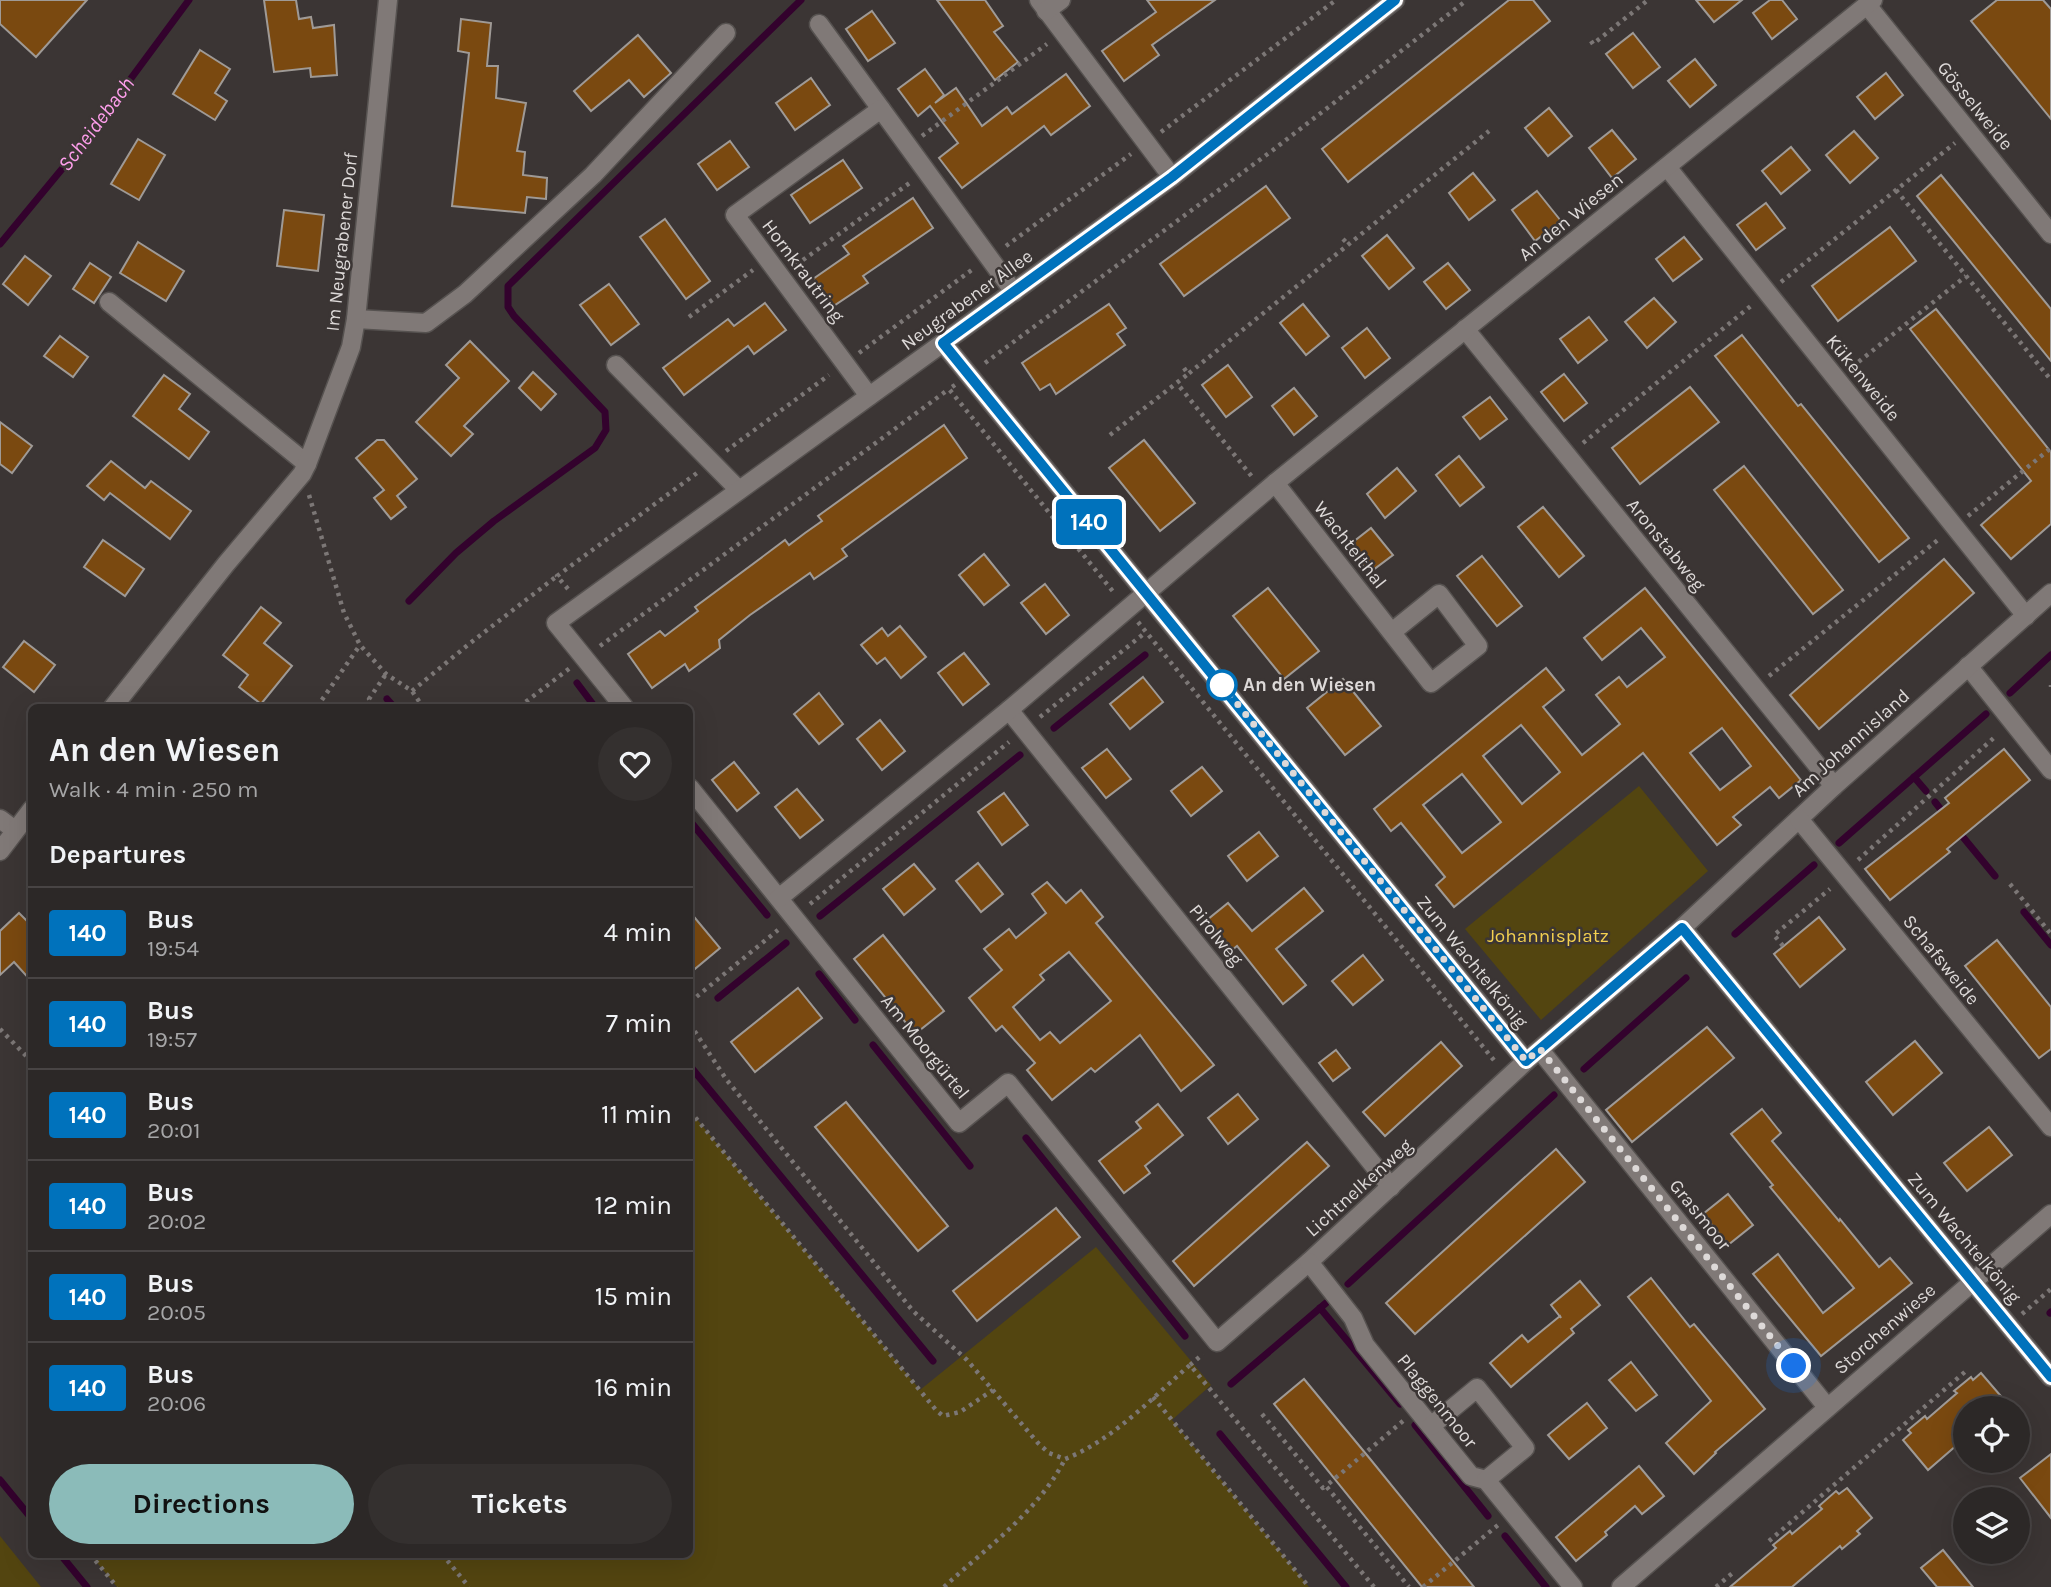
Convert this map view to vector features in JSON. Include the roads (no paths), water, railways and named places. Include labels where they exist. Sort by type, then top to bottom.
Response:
[{"type":"street","name":"Im Neugrabener Dorf","points":[[115,704],[305,469],[351,347],[356,319],[388,0]]},
{"type":"street","name":"Neugrabener Allee","points":[[622,704],[555,623],[1172,177],[1395,0]]},
{"type":"street","name":"An den Wiesen","points":[[779,898],[1009,710],[1270,488],[1870,2]]},
{"type":"street","name":"Gösselweide","points":[[1870,2],[2051,234]]},
{"type":"street","points":[[1049,4],[1062,33],[1172,177]]},
{"type":"street","points":[[819,24],[1014,292]]},
{"type":"street","points":[[356,319],[426,323],[465,294],[593,175],[726,33]]},
{"type":"street","name":"Hornkrautring","points":[[869,396],[735,215],[881,109]]},
{"type":"street","name":"Kükenweide","points":[[1667,167],[2026,616]]},
{"type":"street","points":[[109,303],[305,469]]},
{"type":"street","name":"Aronstabweg","points":[[1465,329],[1834,786]]},
{"type":"street","name":"Zum Wachtelkönig","points":[[943,343],[1146,592],[1533,1055],[1682,928],[2051,1377]]},
{"type":"street","points":[[616,365],[739,490]]},
{"type":"street","name":"Wachtelthal","points":[[1270,488],[1392,632],[1431,683],[1478,646],[1439,594],[1392,632]]},
{"type":"street","name":"Am Johannisland","points":[[1682,928],[1834,786],[2051,593]]},
{"type":"street","points":[[1968,666],[2051,770]]},
{"type":"street","name":"Pirolweg","points":[[1009,710],[1391,1187]]},
{"type":"street","name":"Am Moorgürtel","points":[[693,792],[959,1123],[1008,1083],[1217,1342]]},
{"type":"street","points":[[0,851],[28,814]]},
{"type":"street","points":[[0,819],[15,830]]},
{"type":"street","name":"Schafsweide","points":[[1799,819],[2051,1127]]},
{"type":"street","name":"Lichtnelkenweg","points":[[1217,1342],[1391,1187],[1533,1055]]},
{"type":"street","name":"Grasmoor","points":[[1533,1055],[1827,1407]]},
{"type":"street","name":"Storchenwiese","points":[[1621,1587],[2051,1214]]},
{"type":"street","name":"Plaggenmoor","points":[[1308,1262],[1353,1318],[1365,1345],[1471,1476],[1486,1480],[1573,1587]]},
{"type":"street","points":[[1431,1426],[1477,1388],[1525,1448],[1486,1480]]},
{"type":"waterway","name":"Scheidebach","points":[[0,244],[81,146],[189,0]]},
{"type":"waterway","points":[[409,601],[456,553],[494,521],[595,448],[606,430],[605,412],[514,316],[508,307],[508,286],[801,0]]},
{"type":"waterway","points":[[1054,728],[1145,655]]},
{"type":"waterway","points":[[2010,693],[2051,655]]},
{"type":"waterway","points":[[577,683],[593,704]]},
{"type":"waterway","points":[[387,699],[391,704]]},
{"type":"waterway","points":[[1839,843],[1986,714]]},
{"type":"waterway","points":[[820,916],[1020,755]]},
{"type":"waterway","points":[[1914,777],[1926,791]]},
{"type":"waterway","points":[[1935,802],[1946,816]]},
{"type":"waterway","points":[[693,825],[767,915]]},
{"type":"waterway","points":[[1958,831],[1995,876]]},
{"type":"waterway","points":[[1735,934],[1814,865]]},
{"type":"waterway","points":[[2024,912],[2051,945]]},
{"type":"waterway","points":[[718,998],[786,943]]},
{"type":"waterway","points":[[819,974],[855,1020]]},
{"type":"waterway","points":[[1584,1069],[1686,978]]},
{"type":"waterway","points":[[873,1045],[970,1166]]},
{"type":"waterway","points":[[693,1070],[933,1361]]},
{"type":"waterway","points":[[1348,1284],[1554,1095]]},
{"type":"waterway","points":[[1026,1138],[1185,1336]]},
{"type":"waterway","points":[[1231,1384],[1326,1303]]},
{"type":"waterway","points":[[1320,1308],[1400,1404]]},
{"type":"waterway","points":[[1415,1425],[1488,1516]]},
{"type":"waterway","points":[[1220,1434],[1346,1587]]},
{"type":"waterway","points":[[0,1480],[28,1514]]},
{"type":"waterway","points":[[1505,1536],[1546,1587]]},
{"type":"waterway","points":[[63,1558],[87,1587]]},
{"type":"place","name":"An den Wiesen","points":[[1222,685]]},
{"type":"park label","name":"Johannisplatz","points":[[1548,936]]}]
